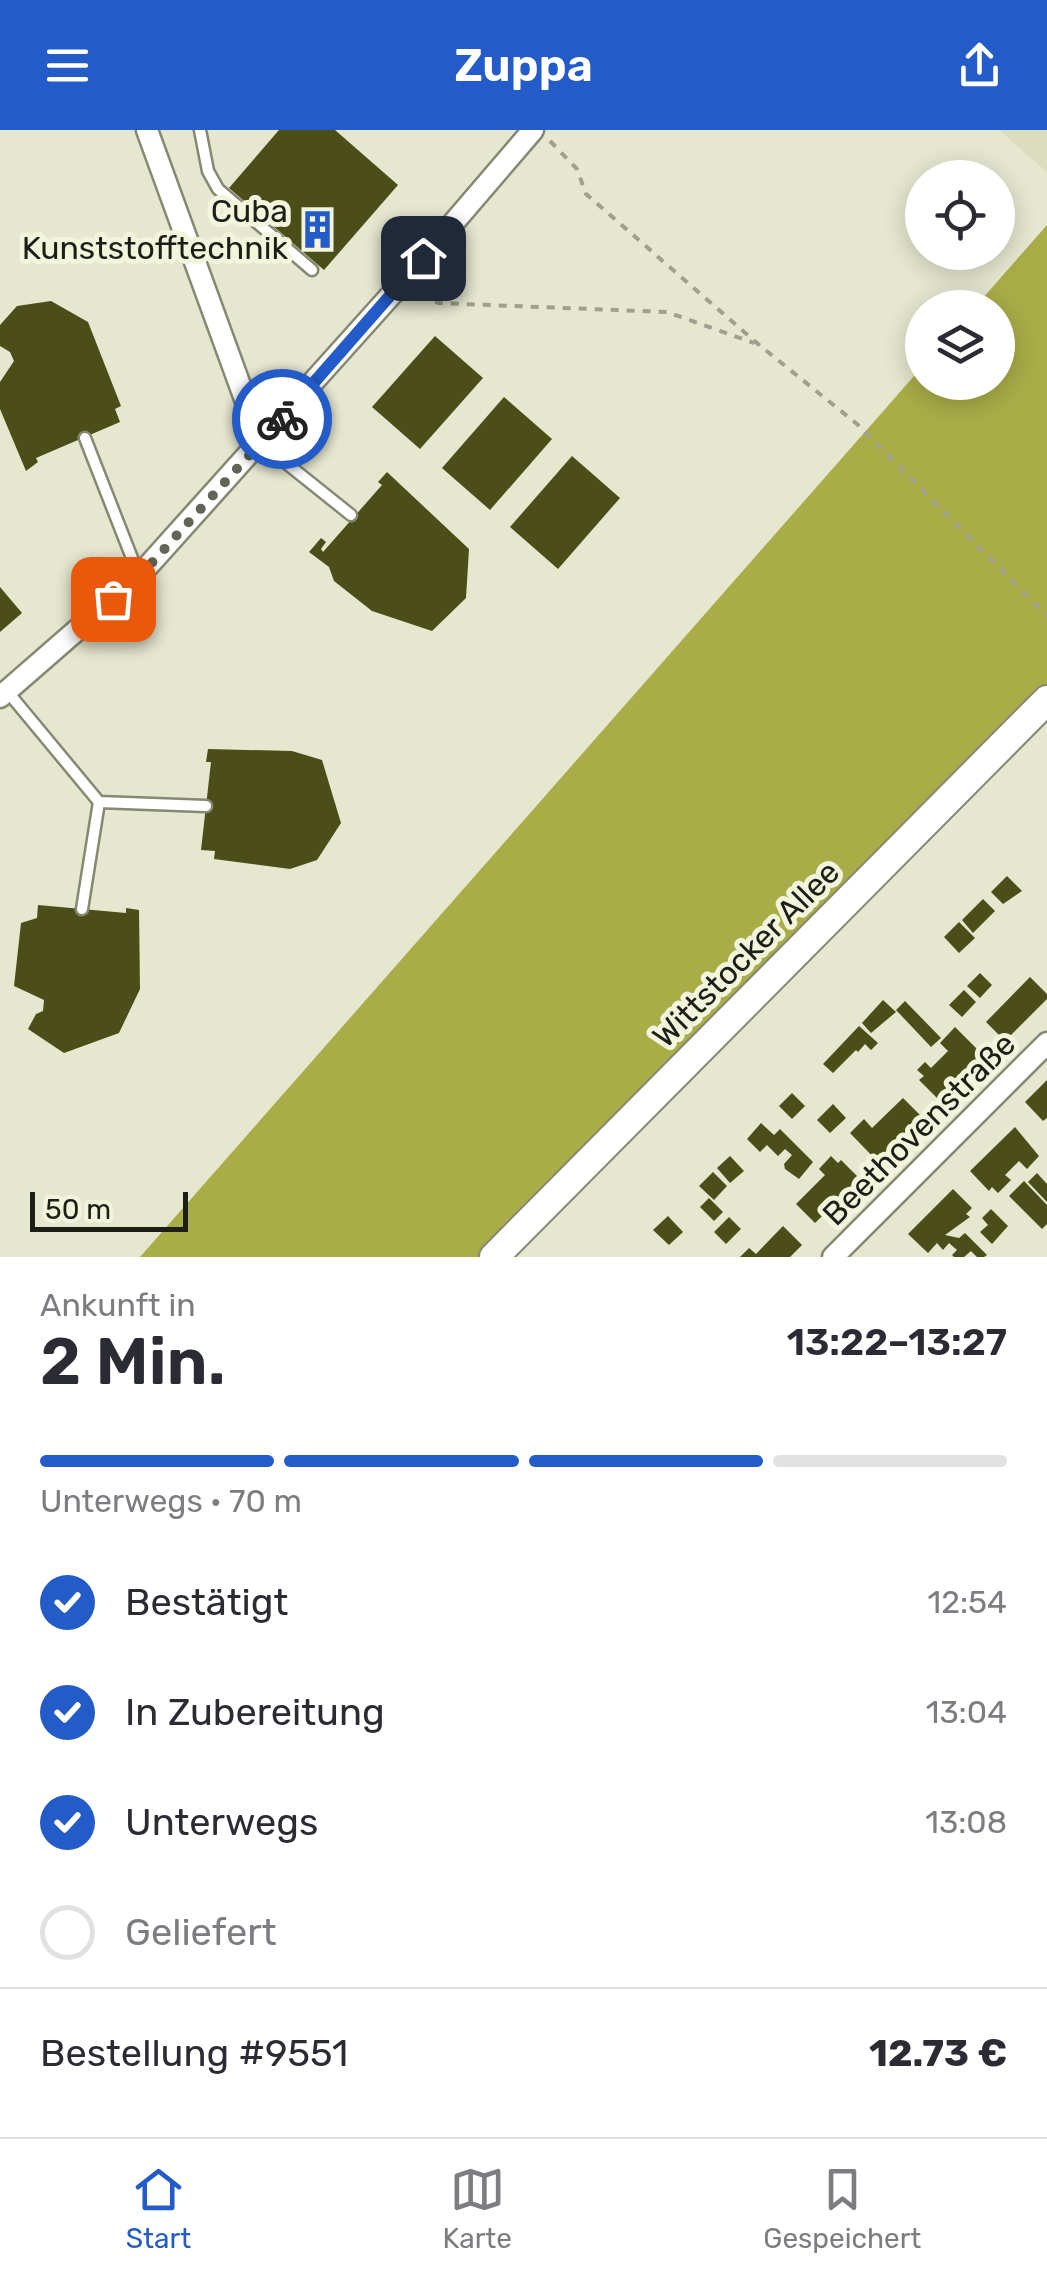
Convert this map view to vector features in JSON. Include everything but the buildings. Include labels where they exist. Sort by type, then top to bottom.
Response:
[{"type":"main road","name":"Wittstocker Allee","points":[[494,1257],[1047,700]]},
{"type":"street","points":[[148,130],[261,443]]},
{"type":"street","points":[[4,694],[140,576],[533,130]]},
{"type":"street","name":"Beethovenstraße","points":[[833,1257],[1047,1043]]},
{"type":"lane","points":[[200,130],[208,171],[218,189],[312,270]]},
{"type":"lane","points":[[85,438],[140,576]]},
{"type":"lane","points":[[261,443],[351,516]]},
{"type":"lane","points":[[4,694],[99,802],[206,806]]},
{"type":"lane","points":[[82,909],[99,802]]},
{"type":"path","points":[[540,130],[576,168],[586,194],[758,344],[858,424],[1047,616]]},
{"type":"path","points":[[401,284],[438,303],[668,312],[758,344]]},
{"type":"shaded area","points":[[999,130],[1047,130],[1047,172]]},
{"type":"green space","points":[[1047,225],[1047,685],[480,1257],[140,1257],[905,386],[905,400],[1015,400],[1015,290],[990,290],[1007,270],[1015,270],[1015,261]]},
{"type":"way so far","points":[[113,599],[140,576],[282,419]]},
{"type":"place","name":"Cuba Kunststofftechnik","points":[[318,229]]},
{"type":"route","points":[[282,419],[423,258]]}]
